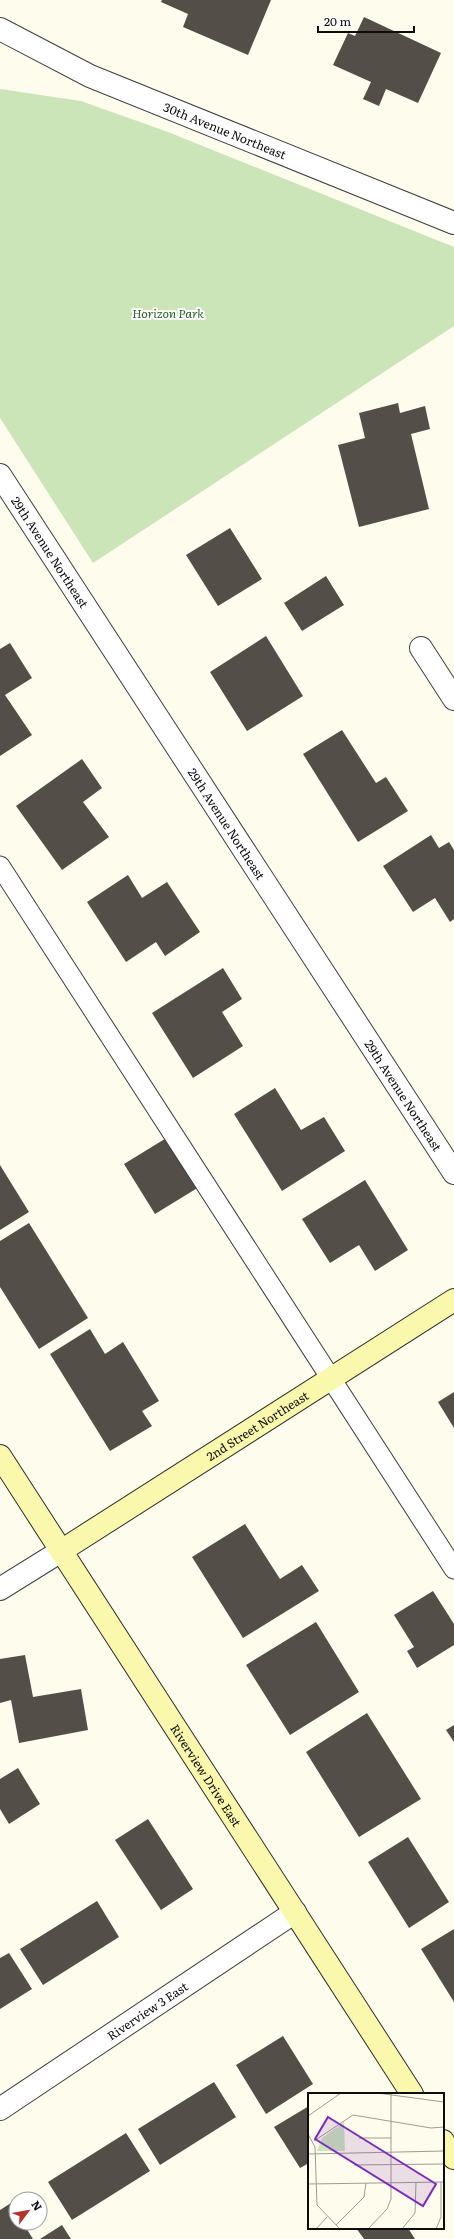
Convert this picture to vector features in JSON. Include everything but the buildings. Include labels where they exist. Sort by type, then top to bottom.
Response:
[{"type":"street","name":"30th Avenue Northeast","points":[[0,29],[90,76],[454,223]]},
{"type":"street","name":"29th Avenue Northeast","points":[[0,475],[454,1173]]},
{"type":"street","points":[[421,648],[454,699]]},
{"type":"street","name":"2nd Street Northeast","points":[[62,1551],[454,1300]]},
{"type":"street","name":"Riverview Drive East","points":[[0,1456],[411,2093]]},
{"type":"street","points":[[0,1589],[62,1551]]},
{"type":"street","name":"Riverview 3 East","points":[[0,2109],[295,1912]]},
{"type":"street","points":[[444,2143],[454,2158]]},
{"type":"lane","points":[[0,866],[454,1569]]},
{"type":"green space","name":"Horizon Park","points":[[0,89],[81,101],[168,132],[454,247],[454,326],[93,563],[0,418]]}]
